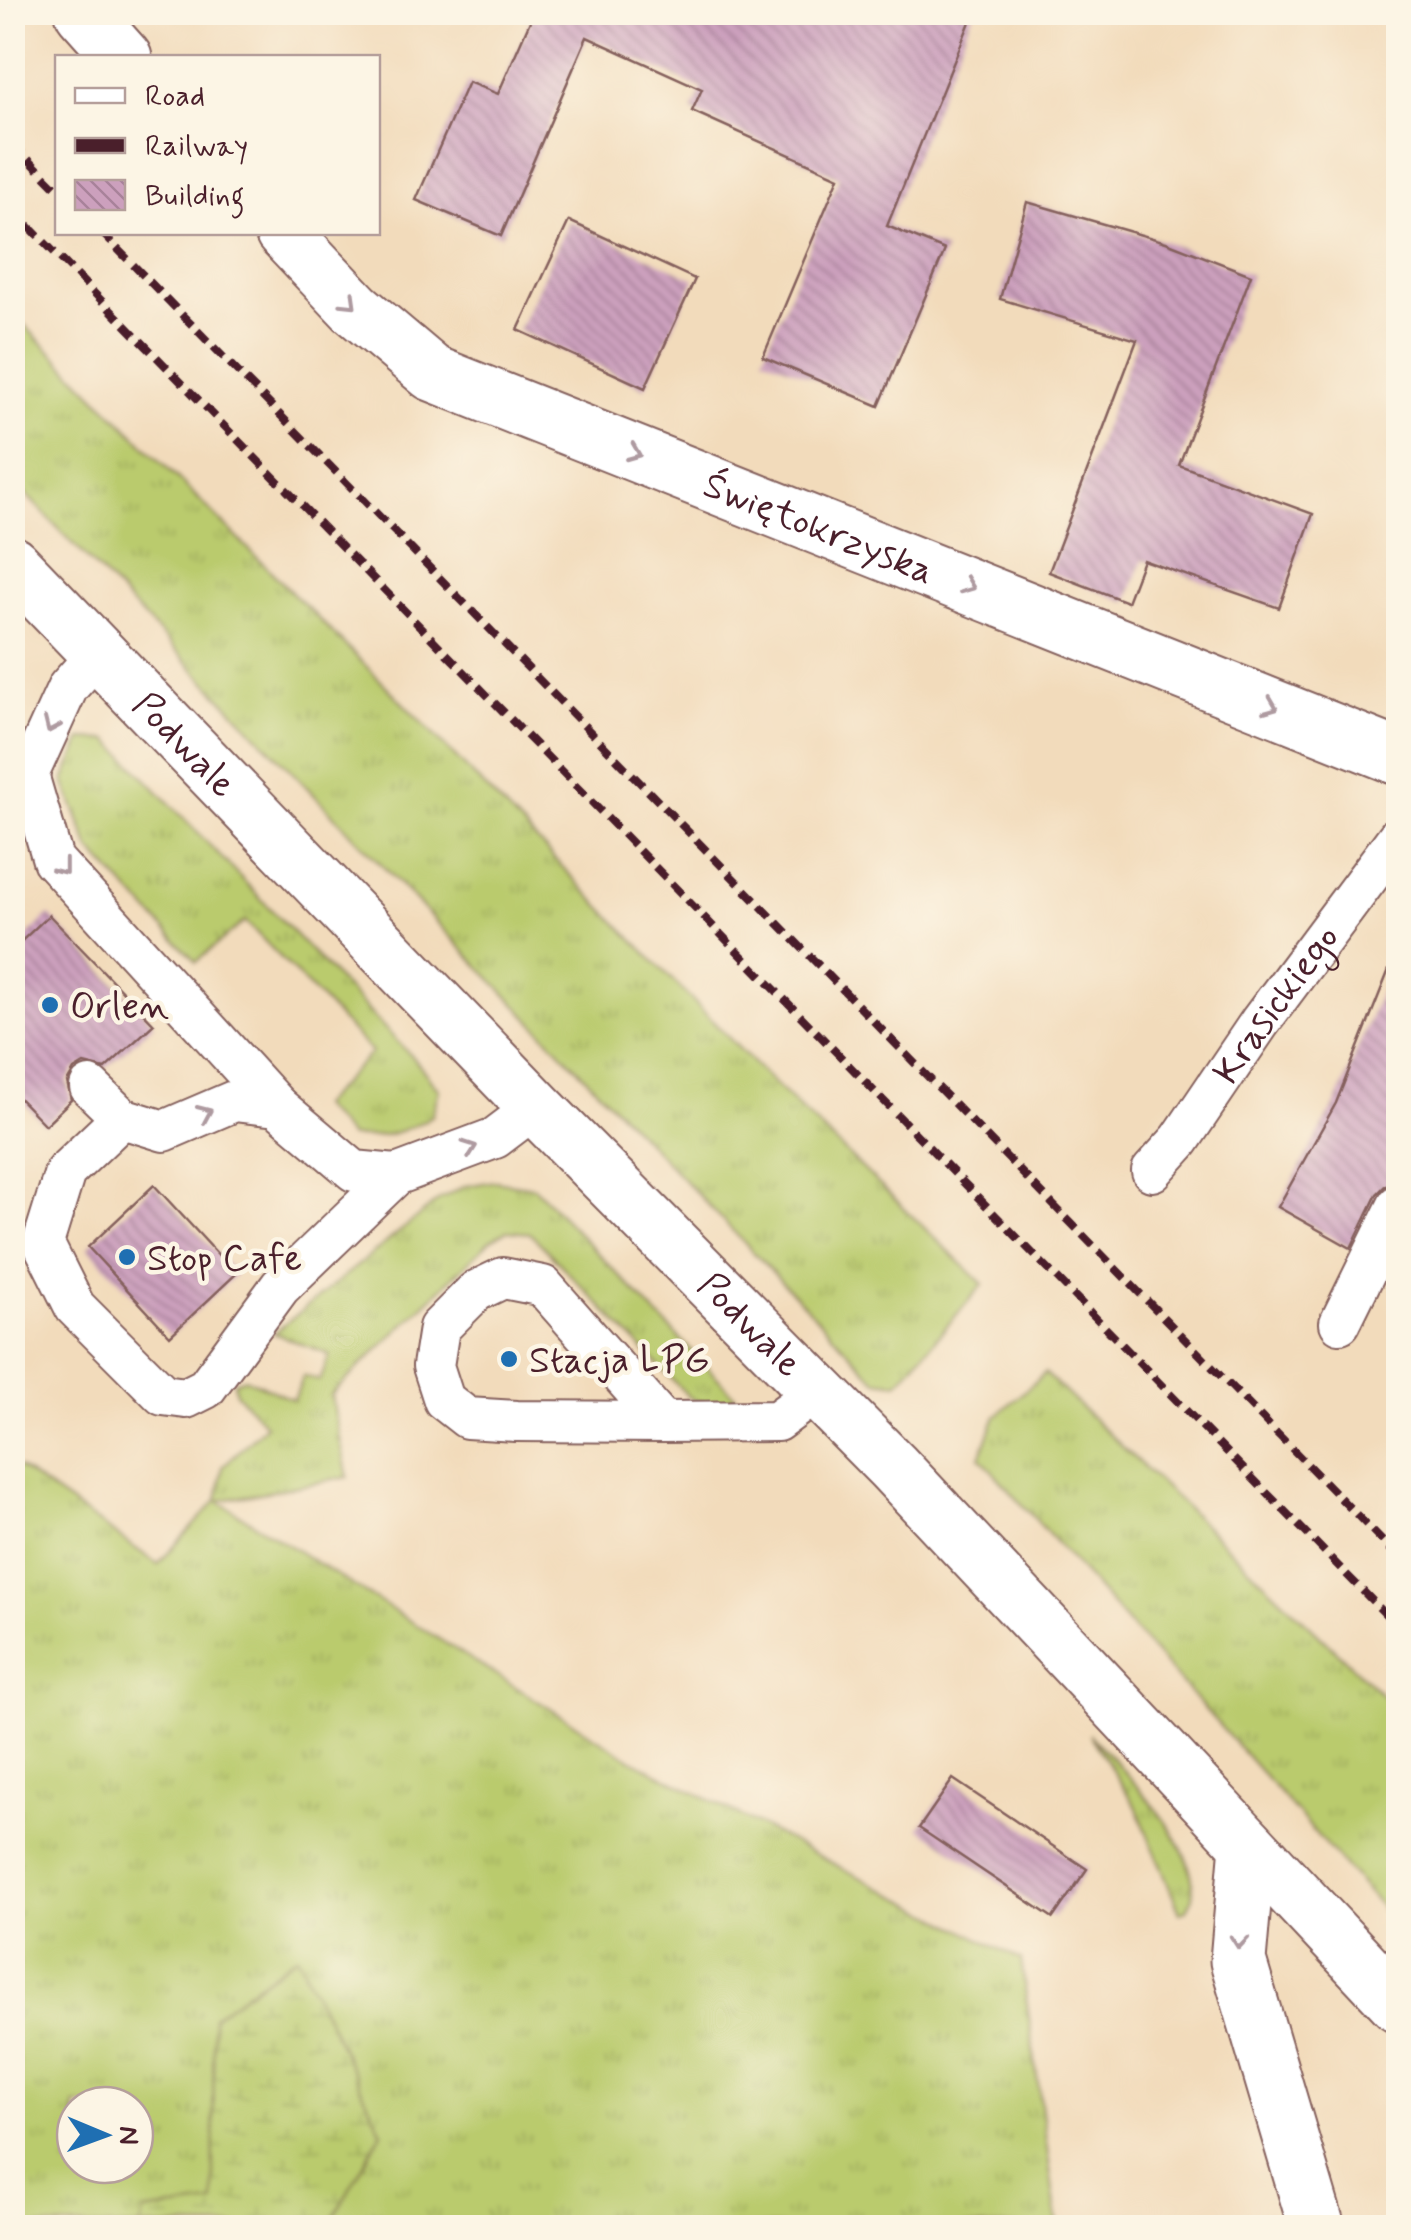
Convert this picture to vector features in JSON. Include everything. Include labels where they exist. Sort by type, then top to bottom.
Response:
[{"type":"street","points":[[83,12],[121,55]]},
{"type":"street","name":"Świętokrzyska","points":[[285,235],[355,308],[432,373],[1398,757]]},
{"type":"street","name":"Podwale","points":[[12,564],[536,1107],[893,1467],[1398,2004]]},
{"type":"street","points":[[1248,1845],[1238,1961],[1317,2228]]},
{"type":"lane","points":[[100,651],[68,687],[20,793],[53,860],[277,1106],[354,1170],[396,1175]]},
{"type":"lane","name":"Krasickiego","points":[[1152,1171],[1180,1140],[1260,1022],[1398,837]]},
{"type":"lane","points":[[90,1088],[122,1118],[164,1131],[234,1101],[277,1106]]},
{"type":"lane","points":[[122,1118],[65,1172],[43,1243],[75,1307],[164,1395],[186,1398],[206,1388],[280,1287],[396,1175],[495,1138],[536,1107]]},
{"type":"lane","points":[[1340,1323],[1398,1204]]},
{"type":"lane","points":[[663,1422],[543,1286],[503,1278],[476,1291],[439,1328],[433,1366],[444,1400],[467,1418],[663,1422],[778,1422],[816,1392]]},
{"type":"green space","points":[[12,313],[389,689],[767,1077],[983,1284],[898,1383],[876,1380],[13,481]]},
{"type":"green space","points":[[82,739],[109,740],[414,1059],[439,1090],[432,1116],[393,1133],[350,1137],[320,1106],[372,1052],[245,921],[196,962],[90,849],[64,781]]},
{"type":"green space","points":[[495,1181],[534,1187],[735,1396],[726,1407],[711,1408],[689,1397],[530,1233],[507,1231],[490,1241],[331,1395],[348,1477],[218,1501],[634,1761],[1021,1960],[1058,2227],[13,2227],[12,1463],[158,1564],[217,1500],[223,1466],[266,1425],[236,1393],[234,1382],[245,1378],[294,1400],[303,1376],[320,1380],[330,1355],[274,1333],[440,1199],[465,1186]]},
{"type":"green space","points":[[1045,1373],[1398,1710],[1398,1926],[980,1457],[996,1416]]},
{"type":"green space","points":[[1089,1734],[1142,1791],[1178,1841],[1189,1866],[1193,1889],[1187,1910],[1180,1913],[1137,1808]]},
{"type":"green space","points":[[297,1956],[382,2132],[328,2227],[141,2227],[144,2212],[214,2203],[213,2017]]},
{"type":"building","points":[[534,12],[974,12],[887,226],[945,250],[879,406],[763,357],[839,177],[692,111],[702,89],[587,37],[501,236],[416,200],[468,82],[498,94]]},
{"type":"building","points":[[1027,202],[1166,242],[1251,275],[1179,465],[1313,514],[1279,608],[1143,560],[1127,602],[1049,572],[1137,340],[1000,299]]},
{"type":"building","points":[[569,221],[695,279],[645,388],[518,330]]},
{"type":"building","points":[[49,915],[154,1024],[105,1069],[84,1064],[74,1070],[67,1082],[71,1100],[45,1125],[12,1091],[12,950]]},
{"type":"building","points":[[1396,952],[1398,1182],[1386,1185],[1377,1194],[1351,1248],[1278,1207],[1336,1103]]},
{"type":"building","points":[[154,1185],[236,1274],[170,1336],[88,1247]]},
{"type":"building","points":[[953,1779],[1087,1869],[1053,1918],[919,1828]]},
{"type":"railway","points":[[12,143],[55,186]]},
{"type":"railway","points":[[12,209],[1398,1627]]},
{"type":"railway","points":[[104,235],[1398,1557]]},
{"type":"place","name":"Orlen","points":[[50,1005]]},
{"type":"place","name":"Stop Cafe","points":[[127,1257]]},
{"type":"place","name":"Stacja LPG","points":[[509,1359]]}]
